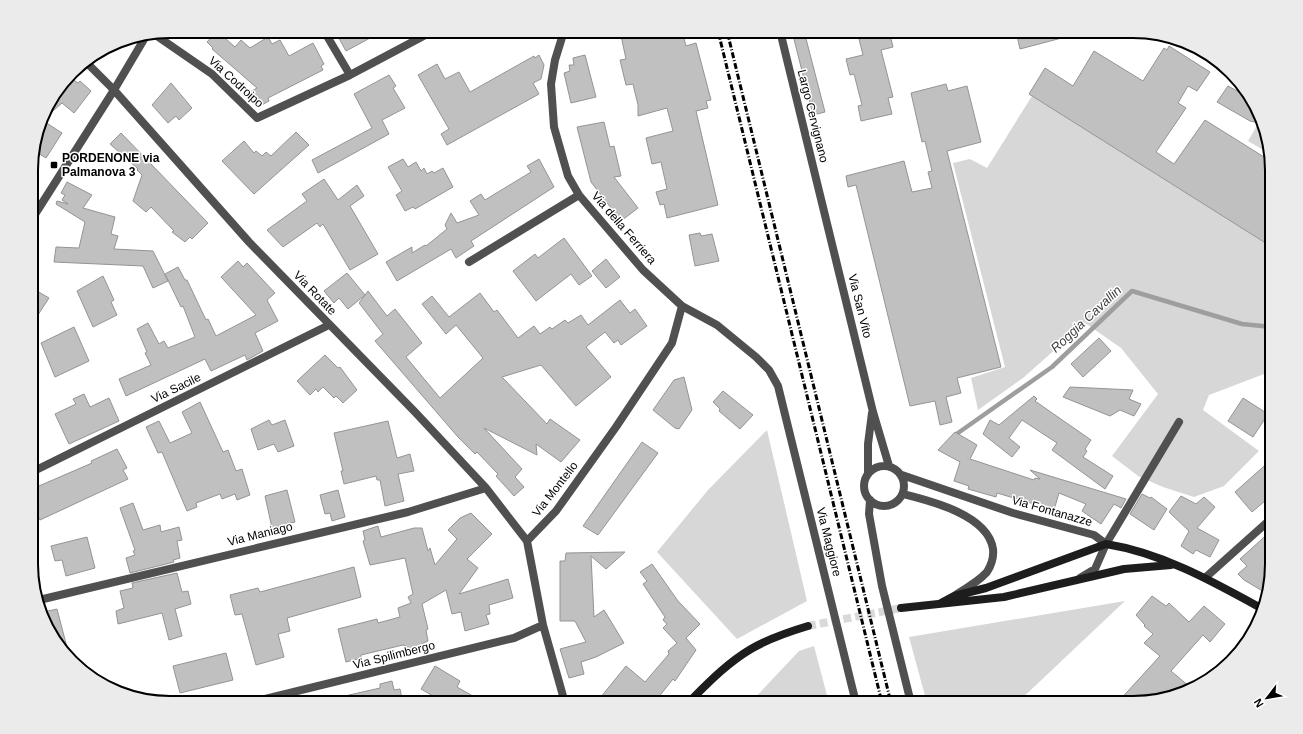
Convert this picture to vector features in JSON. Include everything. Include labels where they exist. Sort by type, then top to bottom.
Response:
[{"type":"street","points":[[328,38],[350,75]]},
{"type":"street","name":"Via Codroipo","points":[[161,39],[212,74],[257,118],[350,75],[420,38]]},
{"type":"street","name":"Via della Ferriera","points":[[562,38],[551,84],[554,126],[568,176],[578,195],[643,270],[682,306],[718,325],[756,357],[769,370],[778,386]]},
{"type":"street","name":"Largo Cervignano","points":[[782,38],[823,206]]},
{"type":"street","points":[[38,210],[114,90],[143,41]]},
{"type":"street","name":"Via Rotate","points":[[89,65],[114,90],[249,242],[415,412],[486,488],[527,541]]},
{"type":"street","points":[[469,262],[578,195]]},
{"type":"street","name":"Via San Vito","points":[[823,206],[873,412],[889,466]]},
{"type":"street","name":"Via Montello","points":[[527,541],[556,511],[616,427],[672,343],[682,306]]},
{"type":"street","name":"Via Sacile","points":[[38,469],[330,325]]},
{"type":"street","name":"Via Maggiore","points":[[778,386],[854,696]]},
{"type":"street","name":"Via San Vito","points":[[868,474],[869,424],[873,412]]},
{"type":"street","points":[[1075,581],[1095,569],[1106,544],[1179,422]]},
{"type":"street","points":[[870,500],[882,506],[888,506],[899,500],[903,494],[904,488],[902,475],[894,468],[889,466],[878,467],[868,474],[864,485],[870,500],[869,514],[882,586],[909,696]]},
{"type":"street","name":"Via Fontanazze","points":[[902,475],[1013,513],[1094,535],[1106,544]]},
{"type":"street","name":"Via Maniago","points":[[42,599],[408,512],[486,488]]},
{"type":"street","points":[[903,494],[936,502],[982,527],[990,537],[994,558],[987,572],[974,584],[941,602]]},
{"type":"street","points":[[1206,577],[1265,524]]},
{"type":"street","points":[[527,541],[543,624],[563,696]]},
{"type":"street","points":[[954,596],[986,588],[1106,544],[1126,547],[1206,577],[1258,606]]},
{"type":"street","points":[[901,608],[941,602],[1004,597],[1124,569],[1174,565]]},
{"type":"street","name":"Via Spilimbergo","points":[[277,696],[514,638],[543,624]]},
{"type":"street","points":[[695,696],[727,666],[751,649],[779,635],[808,626]]},
{"type":"shaded area","points":[[1032,96],[1265,243],[1265,374],[1209,395],[1203,410],[1259,451],[1224,486],[1194,497],[1163,487],[1138,476],[1112,456],[1158,394],[1121,348],[1085,323],[1023,378],[978,410],[971,378],[1005,367],[953,163],[970,159],[987,168]]},
{"type":"shaded area","points":[[1257,125],[1263,150],[1248,141]]},
{"type":"shaded area","points":[[767,430],[807,601],[737,639],[657,552],[708,490]]},
{"type":"shaded area","points":[[1125,601],[1024,696],[925,696],[909,637]]},
{"type":"shaded area","points":[[814,646],[827,696],[757,696],[799,651]]},
{"type":"building","points":[[211,38],[225,38],[235,47],[241,40],[250,48],[269,38],[272,44],[280,40],[289,56],[313,43],[324,64],[321,66],[323,70],[268,98],[269,101],[258,107],[250,92],[257,88],[212,49],[213,48],[207,42]]},
{"type":"building","points":[[339,38],[370,38],[346,51]]},
{"type":"building","points":[[622,38],[684,38],[686,46],[696,43],[711,100],[706,101],[708,108],[696,111],[718,205],[667,218],[664,204],[660,205],[656,192],[667,189],[661,162],[652,164],[646,138],[673,131],[667,108],[638,116],[638,105],[633,84],[626,85],[620,60],[626,59]]},
{"type":"building","points":[[794,38],[806,38],[825,112],[813,115]]},
{"type":"building","points":[[891,38],[893,47],[881,50],[893,97],[888,98],[892,114],[861,121],[858,106],[862,105],[854,74],[850,75],[846,59],[863,55],[859,39]]},
{"type":"building","points":[[1018,38],[1062,38],[1020,49]]},
{"type":"building","points":[[1169,46],[1210,72],[1197,91],[1188,86],[1178,103],[1186,108],[1156,152],[1174,164],[1205,120],[1264,157],[1265,243],[1029,94],[1045,68],[1073,86],[1094,51],[1143,81],[1164,48],[1167,50]]},
{"type":"building","points":[[539,55],[544,65],[541,79],[533,83],[539,94],[447,145],[441,134],[449,129],[418,75],[437,64],[445,79],[459,72],[470,92],[534,56],[535,58]]},
{"type":"building","points":[[585,55],[596,97],[571,103],[564,73],[570,71],[569,65],[574,65],[573,58]]},
{"type":"building","points":[[389,75],[396,86],[393,88],[405,108],[382,120],[389,134],[318,173],[312,160],[372,128],[354,94]]},
{"type":"building","points":[[74,80],[78,83],[80,81],[91,91],[74,113],[62,103],[51,112],[65,89]]},
{"type":"building","points":[[171,83],[192,108],[179,120],[176,116],[168,123],[152,105]]},
{"type":"building","points":[[946,84],[948,91],[967,86],[981,142],[947,151],[1001,367],[957,378],[961,393],[946,397],[952,422],[940,425],[935,401],[910,406],[856,185],[848,187],[846,176],[904,161],[912,192],[932,188],[928,172],[932,171],[925,141],[922,142],[911,93]]},
{"type":"building","points":[[1228,86],[1240,93],[1256,122],[1250,121],[1217,102]]},
{"type":"building","points":[[604,122],[610,147],[614,146],[621,176],[614,177],[638,208],[621,221],[591,182],[577,127]]},
{"type":"building","points":[[47,123],[62,133],[46,158],[39,154],[42,136]]},
{"type":"building","points":[[296,132],[309,145],[254,194],[222,161],[244,141],[254,153],[256,151],[262,156],[266,152],[271,156]]},
{"type":"building","points":[[121,133],[208,223],[192,239],[190,237],[185,242],[172,232],[174,231],[151,207],[146,212],[133,201],[142,175],[137,170],[138,169],[110,144]]},
{"type":"building","points":[[403,159],[408,167],[416,162],[421,171],[424,168],[427,174],[432,171],[434,173],[443,168],[453,187],[415,209],[413,207],[405,211],[396,195],[402,191],[388,167]]},
{"type":"building","points":[[539,159],[554,187],[471,241],[474,246],[456,258],[451,249],[397,281],[386,262],[412,247],[412,253],[425,245],[426,246],[447,229],[445,225],[451,213],[457,223],[479,215],[470,201],[481,194],[485,200],[531,172],[527,166]]},
{"type":"building","points":[[324,179],[338,200],[357,185],[364,196],[350,206],[378,254],[350,270],[323,224],[320,227],[317,223],[283,247],[267,230],[307,201],[302,194]]},
{"type":"building","points":[[67,182],[92,195],[83,208],[115,217],[111,234],[118,236],[114,249],[153,251],[168,281],[153,288],[143,266],[54,262],[56,247],[79,248],[85,222],[56,204],[57,201],[68,204],[62,200],[65,195],[61,193]]},
{"type":"building","points":[[700,233],[701,236],[712,234],[719,261],[695,266],[689,235]]},
{"type":"building","points":[[564,238],[592,276],[579,285],[571,274],[536,301],[513,271],[535,254],[538,258]]},
{"type":"building","points":[[606,259],[620,277],[606,288],[592,271]]},
{"type":"building","points":[[238,261],[243,267],[247,263],[275,293],[267,300],[278,321],[255,333],[263,351],[247,360],[245,355],[211,371],[205,359],[126,396],[119,379],[151,365],[145,353],[147,352],[137,329],[148,323],[159,344],[164,341],[168,348],[195,337],[183,306],[181,307],[165,274],[178,267],[185,280],[187,280],[206,320],[208,319],[216,336],[256,315],[221,277]]},
{"type":"building","points":[[347,273],[365,295],[348,309],[339,298],[334,303],[324,291]]},
{"type":"building","points":[[103,276],[114,300],[111,302],[117,315],[93,327],[77,291]]},
{"type":"building","points":[[368,291],[387,316],[395,309],[422,343],[406,357],[440,398],[483,358],[456,325],[446,334],[422,304],[432,296],[449,317],[480,293],[494,312],[497,310],[518,338],[534,326],[540,334],[550,327],[552,329],[565,320],[568,323],[581,315],[588,325],[620,300],[630,313],[635,309],[647,326],[621,345],[618,340],[614,343],[605,332],[586,347],[611,377],[576,406],[541,365],[502,377],[547,424],[550,419],[580,440],[561,462],[536,444],[537,455],[484,428],[522,469],[515,477],[524,487],[514,496],[496,476],[498,474],[477,452],[475,454],[458,437],[375,341],[383,334],[359,303]]},
{"type":"building","points":[[38,292],[49,298],[38,315]]},
{"type":"building","points":[[74,327],[89,361],[55,377],[41,343]]},
{"type":"building","points":[[1099,338],[1111,351],[1083,377],[1071,364]]},
{"type":"building","points":[[325,355],[338,368],[340,367],[357,390],[343,403],[336,396],[334,398],[323,387],[318,392],[316,389],[310,395],[297,381]]},
{"type":"building","points":[[684,377],[692,410],[679,429],[675,428],[653,410],[674,380]]},
{"type":"building","points":[[1070,387],[1133,390],[1129,399],[1141,404],[1134,416],[1120,410],[1110,416],[1063,397]]},
{"type":"building","points":[[723,391],[753,415],[740,429],[719,411],[720,409],[713,402]]},
{"type":"building","points":[[84,394],[90,407],[109,398],[119,421],[69,444],[55,414],[76,404],[73,399]]},
{"type":"building","points":[[1034,396],[1037,399],[1035,401],[1091,440],[1085,449],[1087,451],[1083,457],[1113,476],[1105,489],[1052,450],[1057,443],[1022,420],[1009,438],[1020,447],[1012,457],[983,434],[990,420],[999,425]]},
{"type":"building","points":[[1243,398],[1265,412],[1265,419],[1253,437],[1228,421]]},
{"type":"building","points":[[200,402],[223,452],[228,450],[236,471],[242,469],[250,495],[237,500],[235,494],[222,499],[220,494],[196,503],[197,507],[187,511],[162,452],[158,453],[146,427],[159,421],[170,443],[192,433],[182,412]]},
{"type":"building","points":[[269,420],[272,425],[285,420],[294,446],[278,452],[274,444],[258,450],[251,429]]},
{"type":"building","points":[[388,421],[397,458],[410,454],[414,471],[398,474],[404,501],[385,506],[380,480],[377,480],[376,476],[344,484],[341,471],[343,471],[334,433]]},
{"type":"building","points":[[955,432],[977,445],[970,459],[1034,480],[1035,478],[1040,479],[1030,470],[1126,499],[1121,508],[1114,504],[1101,524],[1082,511],[1086,504],[1059,493],[1054,510],[997,493],[996,497],[968,489],[969,486],[954,481],[960,462],[938,450]]},
{"type":"building","points":[[642,442],[658,453],[598,535],[583,526]]},
{"type":"building","points":[[117,449],[127,468],[123,470],[128,479],[40,520],[38,516],[38,486],[92,463],[91,461]]},
{"type":"building","points":[[1265,465],[1265,501],[1252,512],[1235,492]]},
{"type":"building","points":[[287,490],[295,522],[272,528],[265,496]]},
{"type":"building","points":[[338,490],[345,517],[332,521],[330,513],[325,514],[320,495]]},
{"type":"building","points":[[1142,494],[1150,498],[1151,497],[1167,509],[1154,530],[1130,514]]},
{"type":"building","points":[[1181,496],[1196,504],[1204,497],[1215,507],[1197,528],[1219,540],[1210,557],[1196,550],[1193,554],[1181,546],[1189,531],[1169,512]]},
{"type":"building","points":[[133,503],[143,530],[160,525],[161,532],[179,527],[182,540],[177,541],[180,558],[173,560],[174,562],[130,573],[126,558],[135,555],[133,551],[135,550],[120,508]]},
{"type":"building","points":[[471,513],[492,534],[467,559],[478,568],[459,594],[508,579],[513,598],[489,605],[490,614],[486,615],[489,624],[465,631],[461,612],[452,614],[446,590],[422,604],[428,629],[426,630],[428,641],[423,643],[424,651],[409,655],[406,646],[403,645],[361,655],[361,658],[346,662],[338,629],[377,619],[378,623],[400,617],[398,608],[411,603],[408,597],[413,594],[405,558],[370,565],[363,541],[365,540],[363,531],[378,526],[381,537],[414,528],[422,528],[428,551],[430,548],[435,565],[457,539],[448,530],[460,518]]},
{"type":"building","points":[[1265,536],[1265,573],[1262,591],[1244,580],[1238,574],[1247,566],[1240,559]]},
{"type":"building","points":[[87,537],[95,568],[66,576],[62,560],[55,561],[51,546]]},
{"type":"building","points":[[625,552],[606,569],[591,556],[594,617],[604,610],[624,643],[596,657],[581,662],[584,674],[569,678],[560,649],[586,642],[575,621],[560,621],[560,561],[565,561],[566,553]]},
{"type":"building","points":[[652,564],[678,601],[700,624],[686,638],[696,650],[675,681],[673,679],[660,696],[602,696],[626,666],[645,682],[669,654],[668,651],[677,643],[663,628],[667,624],[663,620],[665,617],[643,584],[647,581],[640,572]]},
{"type":"building","points":[[354,567],[361,597],[287,618],[290,631],[278,634],[284,657],[256,665],[242,614],[235,615],[230,595],[258,588],[260,592]]},
{"type":"building","points":[[177,573],[182,592],[188,591],[191,604],[175,609],[182,636],[169,640],[162,613],[118,624],[116,611],[124,608],[120,591],[133,588],[132,583]]},
{"type":"building","points":[[1152,596],[1166,606],[1169,603],[1189,622],[1204,606],[1225,624],[1210,642],[1203,635],[1171,671],[1187,684],[1176,689],[1159,693],[1142,696],[1123,696],[1160,656],[1144,643],[1153,634],[1144,626],[1145,625],[1136,615]]},
{"type":"building","points":[[57,609],[67,647],[60,638],[47,611]]},
{"type":"building","points":[[226,653],[233,680],[180,693],[173,666]]},
{"type":"building","points":[[435,666],[460,681],[457,687],[473,696],[433,696],[421,689]]},
{"type":"building","points":[[392,681],[394,690],[400,689],[402,696],[345,696],[380,688],[380,684]]},
{"type":"waterway","name":"Roggia Cavallin","points":[[958,433],[1052,367],[1132,291],[1242,324],[1265,326]]},
{"type":"tunnel","points":[[808,626],[901,608]]},
{"type":"railway","points":[[720,38],[880,696]]},
{"type":"railway","points":[[729,38],[889,696]]},
{"type":"place","name":"PORDENONE via Palmanova 3","points":[[54,165]]}]
